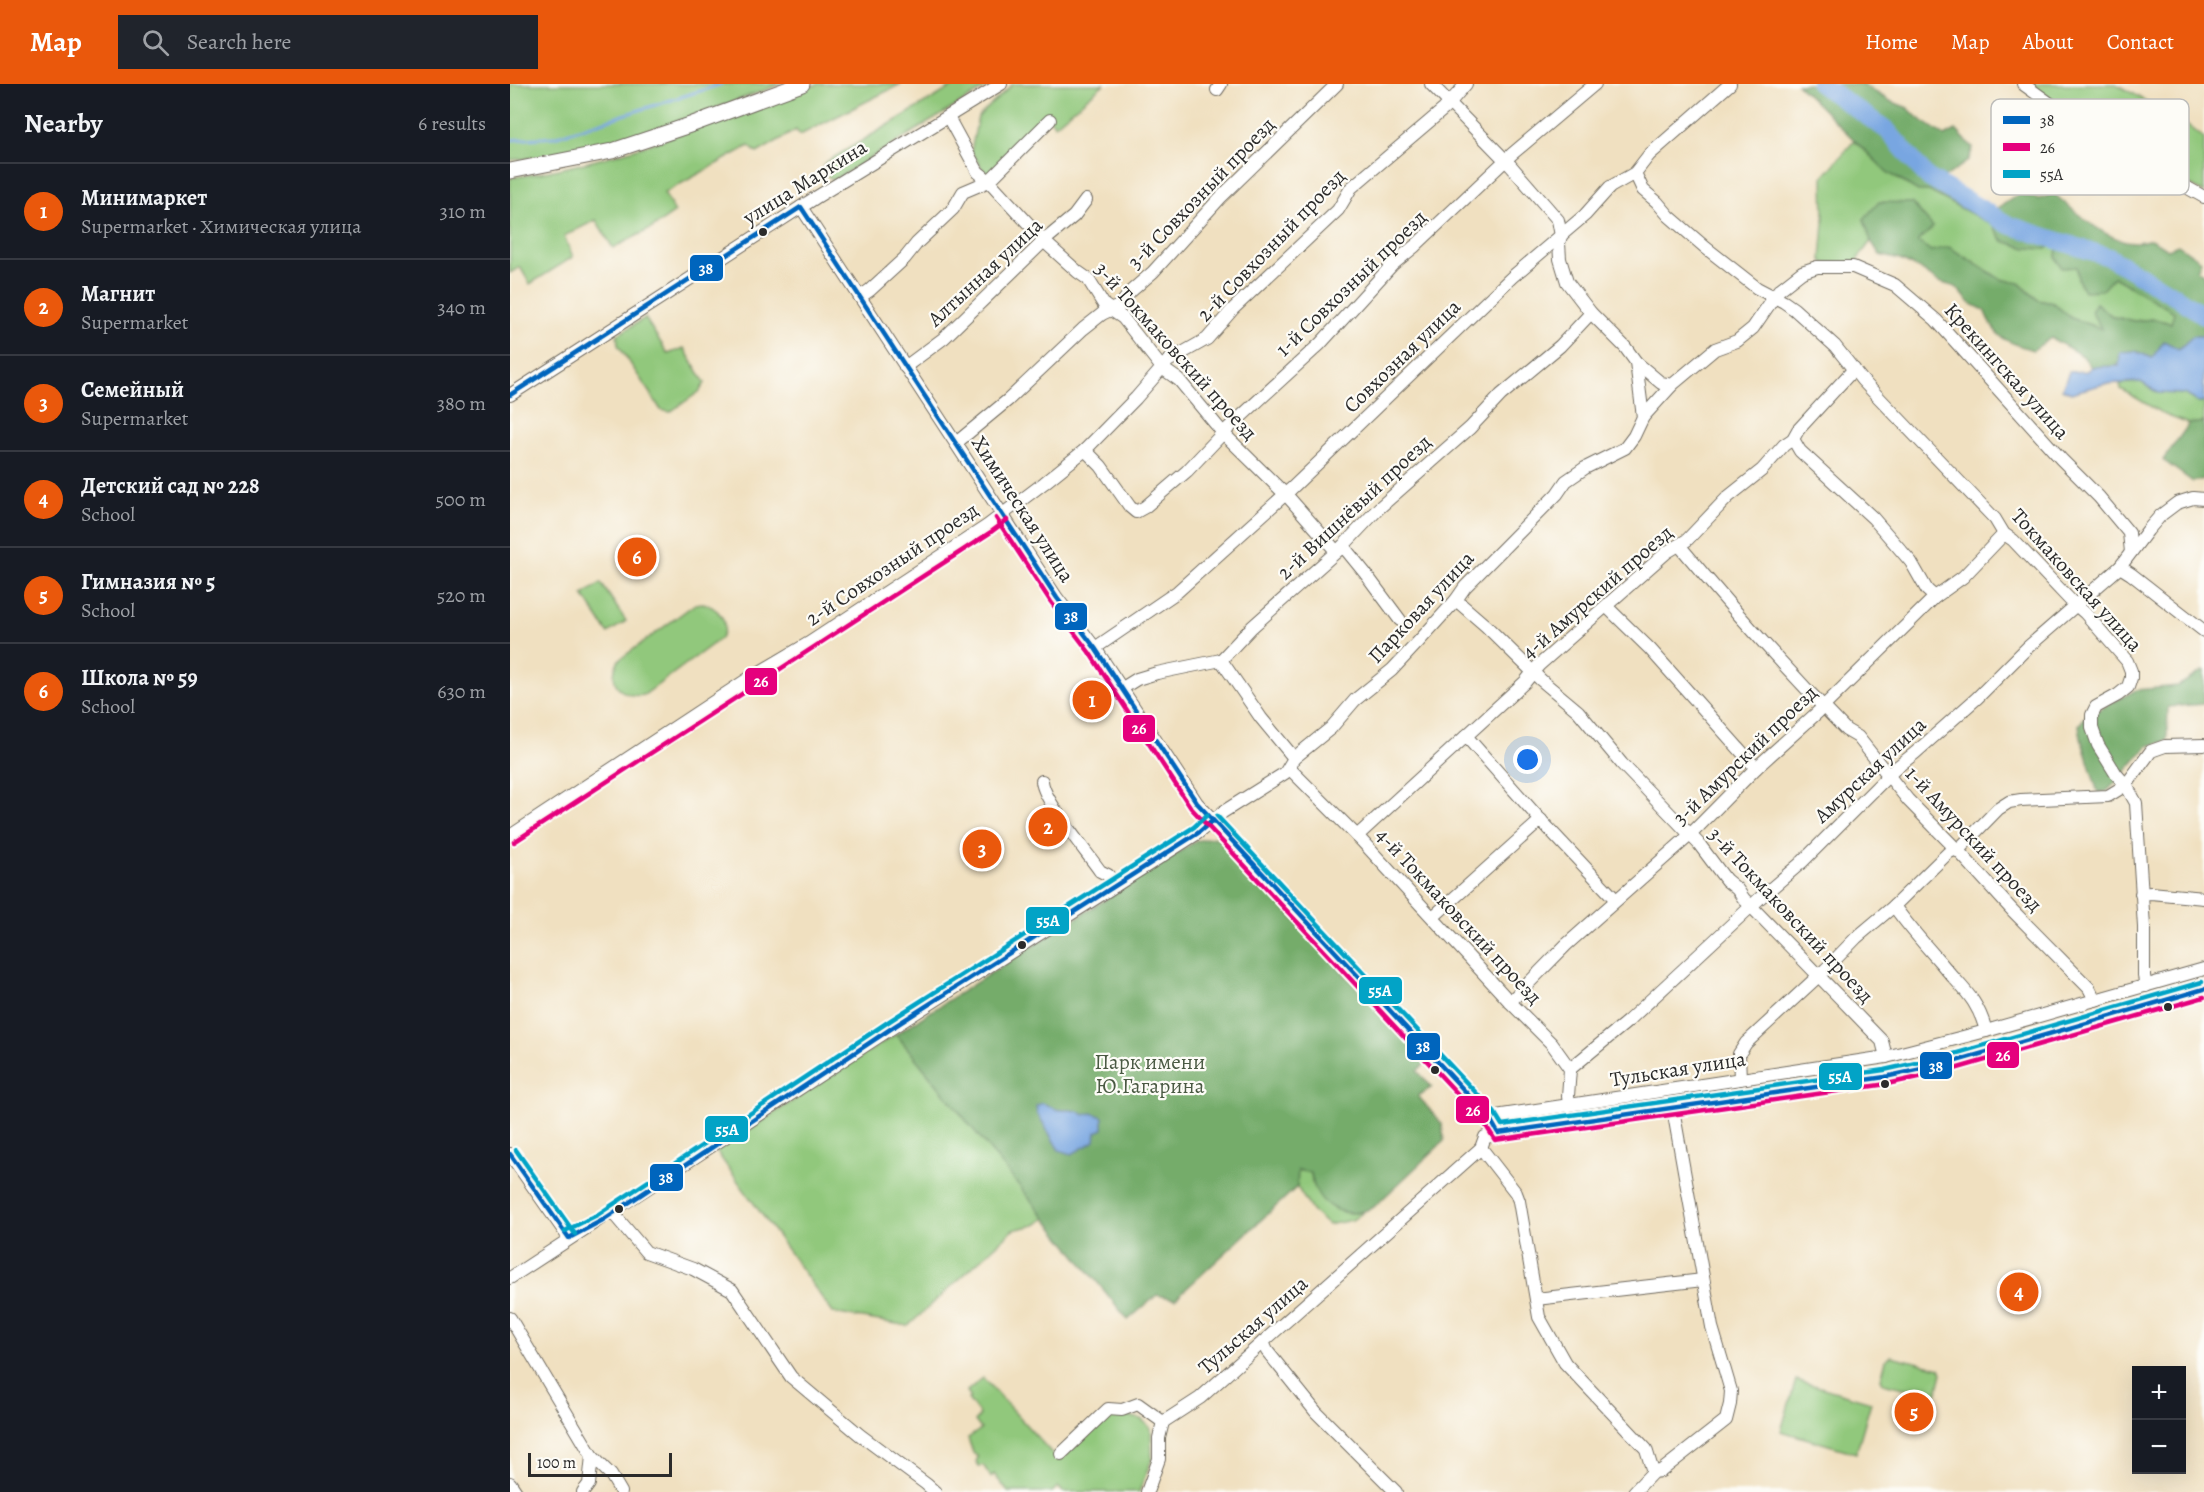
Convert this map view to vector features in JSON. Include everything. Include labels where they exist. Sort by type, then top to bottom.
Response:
[{"type":"main road","points":[[510,171],[612,151],[802,84]]},
{"type":"street","name":"улица Маркина","points":[[510,395],[801,207],[1001,84]]},
{"type":"street","name":"3-й Совхозный проезд","points":[[956,443],[1008,400],[1083,329],[1109,310],[1121,305],[1130,292],[1153,272],[1220,198],[1337,84]]},
{"type":"street","points":[[1431,84],[1505,160],[1558,220],[1563,272],[1567,282],[1591,313],[1625,347],[1636,362],[1661,383],[1672,385]]},
{"type":"street","name":"2-й Совхозный проезд","points":[[510,836],[748,679],[809,643],[967,539],[1085,450],[1136,398],[1168,361],[1207,339],[1233,309],[1338,210],[1351,188],[1444,109],[1466,84]]},
{"type":"street","name":"1-й Совхозный проезд","points":[[1085,450],[1101,466],[1126,502],[1136,512],[1145,507],[1187,471],[1223,433],[1320,344],[1393,264],[1424,238],[1505,160],[1595,84]]},
{"type":"street","name":"Совхозная улица","points":[[1095,648],[1177,592],[1427,361],[1490,298],[1585,215],[1610,187],[1635,173],[1649,156],[1730,84]]},
{"type":"street","points":[[2023,84],[2044,99]]},
{"type":"street","name":"3-й Токмаковский проезд","points":[[948,117],[978,172],[1045,240],[1088,279],[1109,310],[1124,318],[1162,368],[1179,380],[1223,433],[1365,573],[1400,620]]},
{"type":"street","points":[[860,297],[905,258],[917,243],[953,209],[963,192],[989,181],[1050,120]]},
{"type":"street","name":"Токмаковская улица","points":[[1635,173],[1643,190],[1676,223],[1756,288],[1789,305],[1835,346],[1995,519],[2004,534],[2013,540],[2127,661],[2132,678],[2128,687],[2096,707],[2092,715],[2092,729],[2098,745],[2136,803],[2146,986]]},
{"type":"street","points":[[2189,189],[2204,197]]},
{"type":"street","name":"Алтынная улица","points":[[905,367],[944,338],[1045,240],[1074,216],[1086,200]]},
{"type":"street","name":"Химическая улица","points":[[801,207],[1057,598],[1095,648],[1197,803],[1489,1117]]},
{"type":"street","name":"Парковая улица","points":[[510,1278],[896,1026],[1198,833],[1223,812],[1285,773],[1292,763],[1331,728],[1355,700],[1392,670],[1456,600],[1464,587],[1557,494],[1566,481],[1585,468],[1624,448],[1634,436],[1643,417],[1672,385],[1715,349],[1737,341],[1753,328],[1773,297],[1802,272],[1817,267]]},
{"type":"street","name":"Крекингская улица","points":[[1817,267],[1853,267],[1878,277],[1907,294],[1936,320],[2129,533],[2131,552]]},
{"type":"street","name":"2-й Вишнёвый проезд","points":[[1221,660],[1252,627],[1339,548],[1379,508],[1470,428],[1501,395],[1560,346],[1591,313]]},
{"type":"street","points":[[1636,362],[1643,417]]},
{"type":"street","name":"4-й Амурский проезд","points":[[1357,836],[1539,665],[1659,559],[1679,545],[1728,497],[1762,470],[1784,445],[1793,439],[1798,430],[1854,369]]},
{"type":"street","points":[[1793,439],[1800,451],[1873,518],[1911,562],[1927,590],[1935,597]]},
{"type":"street","name":"Амурская улица","points":[[1570,1069],[1628,1021],[1802,862],[1888,775],[1977,698],[2028,646],[2120,567],[2162,515],[2177,503],[2198,499]]},
{"type":"street","name":"3-й Амурский проезд","points":[[1510,1002],[1566,945],[1690,836],[1756,768],[1824,706],[1935,597],[1963,577],[2004,534]]},
{"type":"street","name":"1-й Амурский проезд","points":[[1679,545],[1766,646],[1846,730],[1858,737],[1908,800],[2089,988],[2095,1000]]},
{"type":"street","points":[[2120,567],[2204,631]]},
{"type":"street","name":"3-й Токмаковский проезд","points":[[1456,600],[1533,673],[1578,711],[1622,764],[1699,843],[1726,880],[1882,1041],[1886,1057]]},
{"type":"street","points":[[1607,607],[1650,649],[1756,768]]},
{"type":"street","points":[[1121,689],[1137,679],[1157,673],[1221,660]]},
{"type":"street","name":"4-й Токмаковский проезд","points":[[1221,660],[1292,763],[1510,1002],[1552,1044],[1570,1069]]},
{"type":"street","points":[[1466,736],[1616,900]]},
{"type":"street","points":[[1740,1079],[1739,1054],[1746,1042],[1856,938],[1894,906],[1948,853],[1962,846],[1998,809],[2009,802],[2108,796],[2126,785],[2151,751],[2165,746],[2204,745]]},
{"type":"street","points":[[1042,781],[1043,790],[1072,831],[1101,871],[1108,875],[1116,885]]},
{"type":"street","points":[[1433,917],[1541,820]]},
{"type":"street","points":[[2141,894],[2204,898]]},
{"type":"street","points":[[1894,906],[1941,964],[1974,999],[1981,1012],[1986,1031]]},
{"type":"street","name":"Тульская улица","points":[[1489,1117],[1886,1057],[2204,969]]},
{"type":"street","name":"Тульская улица","points":[[1163,1422],[1200,1398],[1481,1148],[1485,1137],[1864,1081],[1918,1070],[2204,989]]},
{"type":"street","points":[[1569,1105],[1570,1069]]},
{"type":"street","points":[[1634,1492],[1653,1472],[1661,1471],[1726,1420],[1730,1404],[1731,1391],[1712,1327],[1702,1280],[1673,1109]]},
{"type":"street","points":[[1489,1117],[1498,1134]]},
{"type":"street","points":[[1481,1148],[1520,1201],[1539,1317],[1560,1356],[1646,1449],[1653,1472]]},
{"type":"street","points":[[510,1154],[569,1238]]},
{"type":"street","points":[[612,1212],[646,1252],[693,1269],[732,1290],[791,1377],[860,1435],[935,1492]]},
{"type":"street","points":[[1536,1299],[1702,1280]]},
{"type":"street","points":[[510,1318],[592,1456],[611,1476],[621,1492]]},
{"type":"street","points":[[1263,1342],[1267,1351],[1316,1412],[1395,1492]]},
{"type":"street","points":[[1061,1454],[1108,1409],[1122,1410],[1138,1404],[1163,1422],[1159,1438],[1159,1459],[1147,1492]]},
{"type":"street","points":[[583,1492],[589,1485],[592,1456]]},
{"type":"street","points":[[510,1483],[516,1492]]},
{"type":"green space","points":[[510,84],[782,84],[682,120],[614,141],[580,150],[510,160]]},
{"type":"green space","points":[[818,84],[901,84],[800,135],[796,130],[757,153],[749,146],[664,193],[675,212],[652,228],[613,248],[596,220],[564,236],[573,257],[530,284],[520,267],[510,273],[510,178],[589,162],[627,151],[704,126]]},
{"type":"green space","points":[[957,84],[992,84],[834,180],[826,175],[823,166],[826,162]]},
{"type":"green space","points":[[1013,84],[1104,84],[1055,125],[1049,118],[992,173],[986,174],[971,151],[978,117]]},
{"type":"green space","points":[[1797,84],[1862,84],[1890,101],[1908,108],[1945,136],[1956,130],[1973,148],[1968,161],[1941,180],[1992,212],[2018,195],[2039,199],[2055,195],[2086,221],[2112,236],[2125,241],[2138,242],[2151,239],[2168,249],[2178,245],[2201,261],[2197,270],[2204,275],[2204,336],[2193,336],[2179,349],[2152,358],[2135,351],[2119,364],[2106,367],[2091,367],[2083,356],[2051,338],[2033,350],[2002,338],[1992,327],[1984,310],[1970,303],[1956,287],[1939,282],[1920,269],[1900,260],[1880,255],[1871,241],[1864,219],[1879,202],[1912,203],[1933,227],[1918,242],[1931,251],[1949,247],[2000,279],[2019,283],[2038,300],[2053,303],[2071,318],[2102,329],[2091,312],[2096,303],[2113,317],[2134,321],[2154,319],[2171,323],[2174,312],[2114,277],[2102,290],[2084,291],[2078,279],[2077,267],[2062,268],[2056,259],[2057,246],[2052,244],[2046,249],[2026,248],[2003,241],[1993,225],[1929,191],[1918,191],[1887,172]]},
{"type":"green space","points":[[2026,84],[2116,84],[2142,99],[2049,99]]},
{"type":"green space","points":[[2189,126],[2204,138],[2204,193],[2189,184]]},
{"type":"green space","points":[[1854,141],[1898,179],[1918,189],[1929,191],[1993,225],[2003,241],[2057,246],[2056,259],[2077,267],[2078,279],[2114,277],[2175,312],[2171,323],[2154,319],[2134,321],[2114,317],[2096,304],[2103,330],[2071,318],[2053,303],[2038,300],[2019,283],[2000,279],[1973,261],[1931,251],[1917,242],[1864,219],[1871,241],[1854,264],[1824,263],[1821,259],[1824,223],[1823,177]]},
{"type":"green space","points":[[645,318],[668,354],[684,348],[705,383],[699,392],[670,412],[661,410],[618,345],[617,335]]},
{"type":"green space","points":[[2141,382],[2158,393],[2185,394],[2198,402],[2204,402],[2204,422],[2189,424],[2165,415],[2121,389],[2120,384]]},
{"type":"green space","points":[[2204,422],[2204,479],[2193,482],[2163,460],[2189,424]]},
{"type":"green space","points":[[601,583],[626,621],[608,633],[583,595]]},
{"type":"green space","points":[[702,603],[718,612],[724,621],[724,632],[721,638],[644,695],[629,694],[618,687],[614,675],[619,660],[695,604]]},
{"type":"green space","points":[[2204,670],[2204,704],[2168,707],[2167,741],[2148,746],[2107,791],[2098,793],[2081,738],[2079,725],[2085,717],[2136,690],[2178,686]]},
{"type":"green space","name":"Парк имени Ю.Гагарина","points":[[1213,837],[1221,840],[1426,1062],[1417,1071],[1432,1087],[1418,1096],[1442,1124],[1444,1141],[1374,1207],[1363,1211],[1342,1212],[1333,1208],[1318,1194],[1311,1173],[1298,1170],[1297,1187],[1175,1299],[1157,1295],[1128,1320],[896,1034],[1196,841]]},
{"type":"green space","points":[[896,1034],[1046,1218],[1035,1225],[1013,1230],[908,1326],[833,1313],[716,1151]]},
{"type":"green space","points":[[1297,1170],[1311,1173],[1312,1183],[1355,1213],[1364,1212],[1352,1220],[1328,1225],[1312,1211],[1297,1187]]},
{"type":"green space","points":[[1891,1356],[1940,1368],[1942,1373],[1937,1394],[1883,1383],[1881,1379],[1886,1360]]},
{"type":"green space","points":[[983,1378],[1059,1461],[1112,1412],[1141,1419],[1151,1428],[1152,1459],[1139,1492],[1063,1492],[1058,1487],[1052,1492],[1008,1492],[994,1474],[991,1477],[983,1465],[980,1467],[976,1462],[978,1457],[973,1453],[968,1438],[981,1429],[975,1421],[980,1415],[968,1399],[970,1397],[967,1391]]},
{"type":"green space","points":[[1796,1380],[1871,1402],[1856,1453],[1781,1431]]},
{"type":"water","points":[[2193,336],[2204,336],[2204,402],[2198,402],[2185,394],[2158,393],[2141,382],[2104,384],[2071,393],[2062,389],[2069,372],[2087,371],[2091,367],[2119,366],[2120,352],[2135,351],[2152,358],[2164,341],[2179,349]]},
{"type":"water","points":[[1042,1103],[1056,1109],[1074,1110],[1084,1115],[1092,1113],[1103,1117],[1103,1129],[1096,1132],[1095,1141],[1072,1154],[1059,1150],[1037,1113],[1036,1106]]},
{"type":"waterway","points":[[510,140],[554,137],[722,84]]},
{"type":"waterway","points":[[1820,84],[1887,130],[1927,177],[2009,225],[2109,257],[2177,297],[2204,316]]},
{"type":"transit line","name":"38","points":[[510,395],[801,207],[1057,598],[1095,648],[1197,803],[1489,1117],[1498,1133],[1885,1077],[1949,1063],[2204,989]]},
{"type":"transit line","name":"26","points":[[996,518],[1051,602],[1089,652],[1191,808],[1483,1121],[1495,1140],[1887,1084],[1951,1070],[2204,997]]},
{"type":"transit line","name":"26","points":[[514,842],[1007,520]]},
{"type":"transit line","name":"55А","points":[[565,1231],[597,1215],[891,1020],[1194,827],[1207,815]]},
{"type":"transit line","name":"55А","points":[[1217,816],[1494,1112],[1502,1125],[1884,1070],[1947,1056],[2202,982]]},
{"type":"transit line","name":"38","points":[[510,1154],[569,1238],[601,1221],[895,1026],[1198,833],[1212,821]]},
{"type":"transit line","name":"55А","points":[[516,1150],[575,1234]]},
{"type":"place","name":"Школа № 59","points":[[637,557]]},
{"type":"place","name":"Минимаркет","points":[[1092,700]]},
{"type":"place","name":"Магнит","points":[[1048,827]]},
{"type":"place","name":"Семейный","points":[[982,849]]},
{"type":"place","name":"Детский сад № 228","points":[[2019,1292]]},
{"type":"place","name":"Гимназия № 5","points":[[1914,1412]]}]
